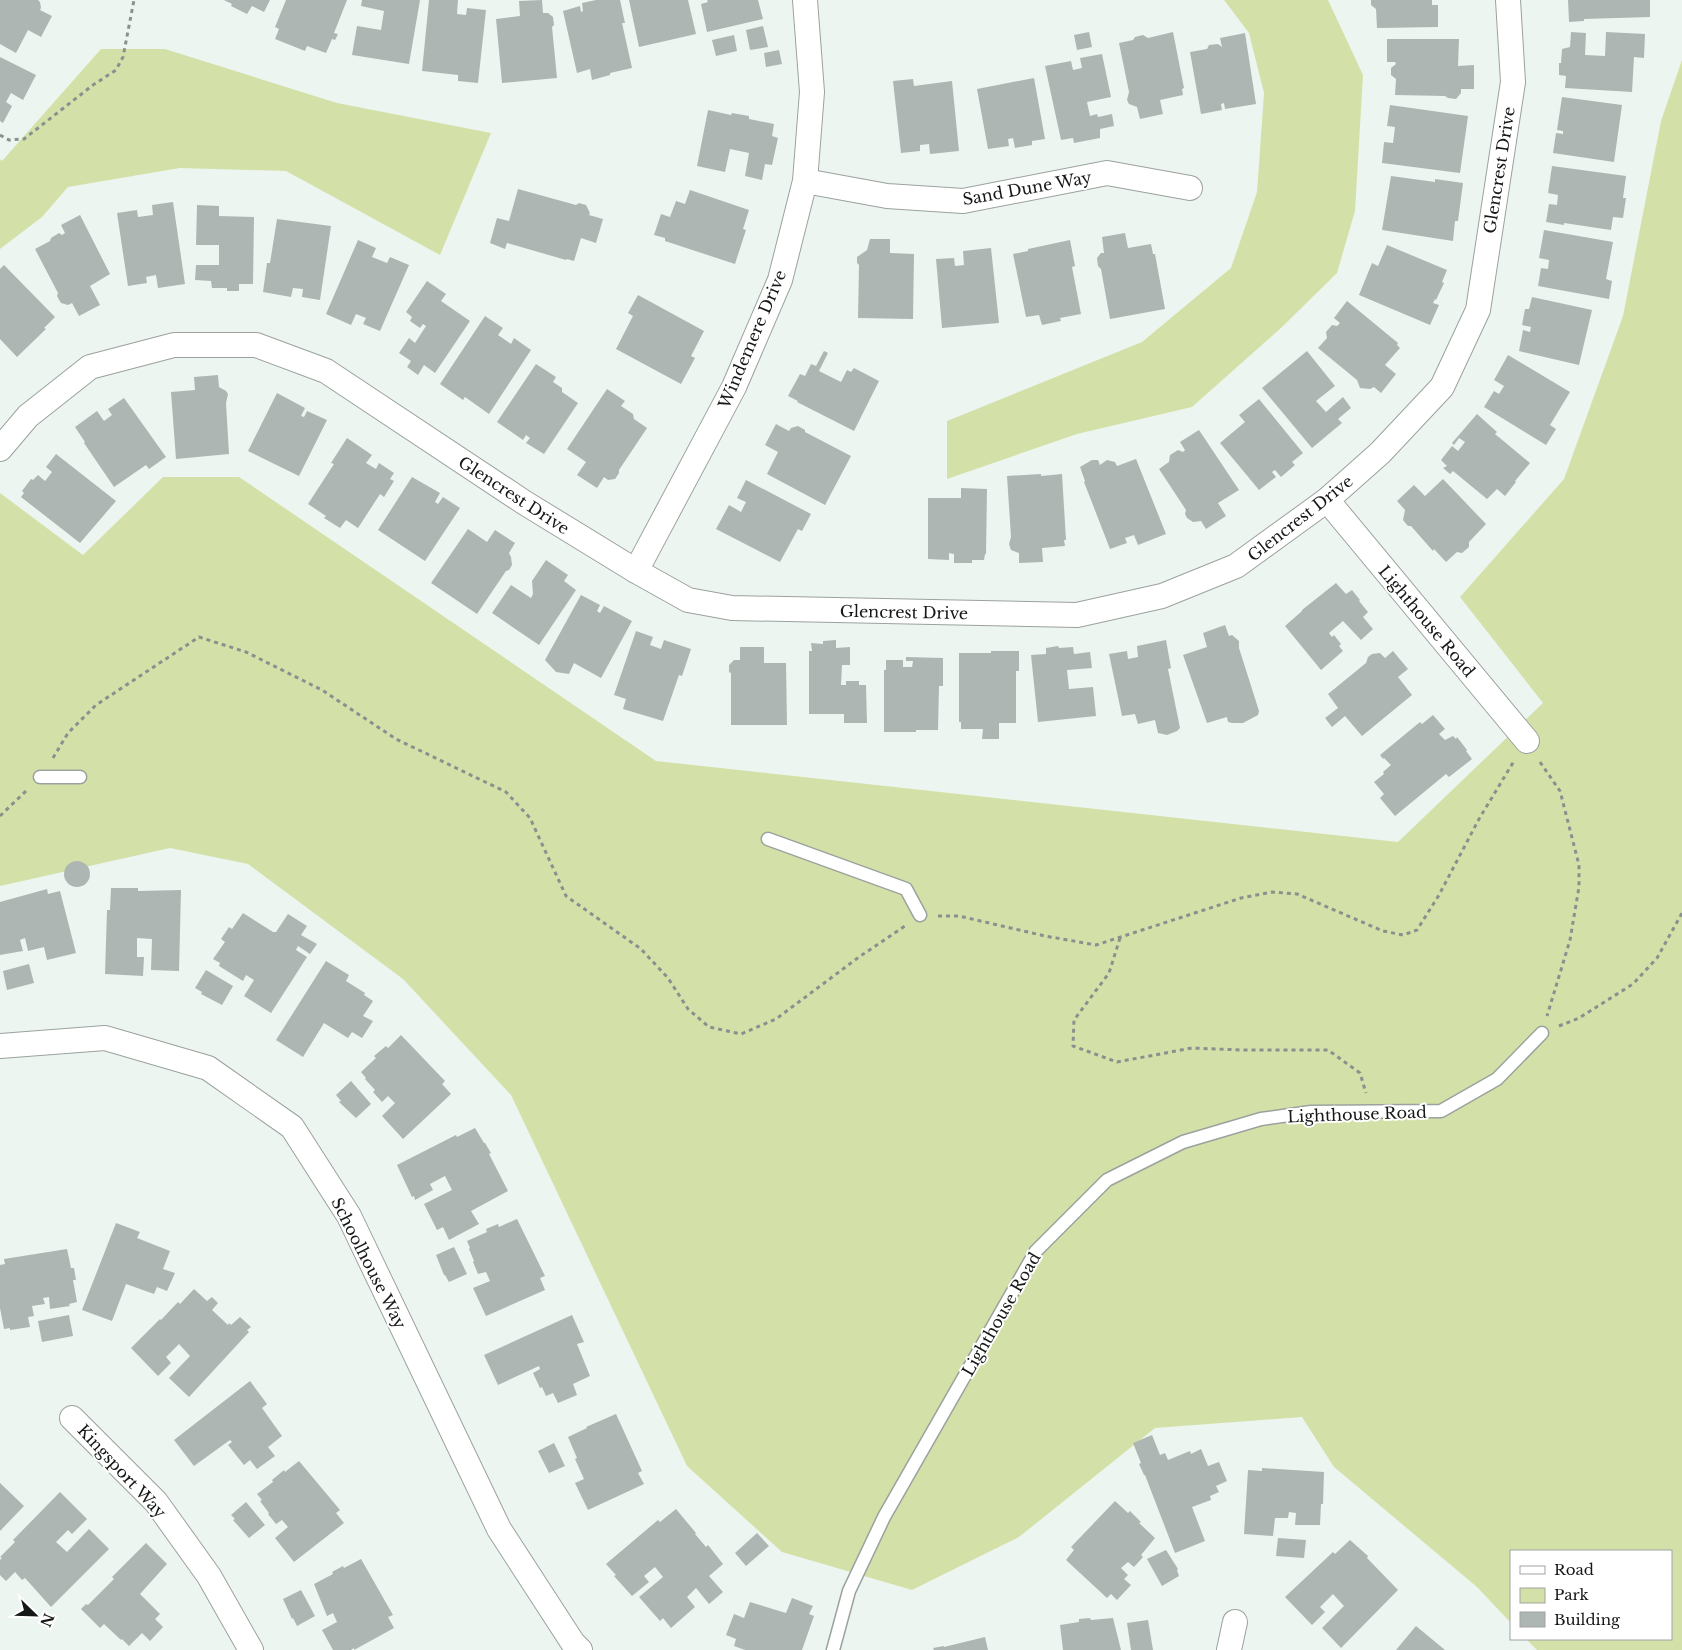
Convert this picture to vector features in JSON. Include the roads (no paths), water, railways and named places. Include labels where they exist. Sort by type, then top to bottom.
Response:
[{"type":"street","name":"Windemere Drive","points":[[636,571],[734,388],[780,280],[805,181],[812,92],[805,0]]},
{"type":"street","name":"Glencrest Drive","points":[[0,449],[28,416],[90,367],[174,344],[256,345],[326,371],[525,503],[636,571],[688,600],[732,608],[1076,615],[1162,596],[1236,566],[1327,500],[1380,453],[1442,387],[1478,310],[1513,82],[1508,0]]},
{"type":"street","name":"Sand Dune Way","points":[[805,181],[887,196],[963,201],[1107,173],[1190,188]]},
{"type":"street","name":"Lighthouse Road","points":[[1327,500],[1527,741]]},
{"type":"street","name":"Schoolhouse Way","points":[[0,1046],[105,1038],[208,1068],[292,1127],[349,1216],[499,1529],[573,1643],[580,1650]]},
{"type":"street","name":"Kingsport Way","points":[[72,1418],[156,1502],[210,1576],[251,1650]]},
{"type":"street","points":[[1229,1650],[1235,1622]]},
{"type":"lane","points":[[40,777],[80,777]]},
{"type":"lane","points":[[768,839],[906,889],[920,916]]},
{"type":"lane","name":"Lighthouse Road","points":[[833,1650],[849,1591],[884,1517],[1036,1251],[1107,1180],[1184,1142],[1261,1119],[1311,1112],[1441,1111],[1497,1079],[1542,1033]]}]
